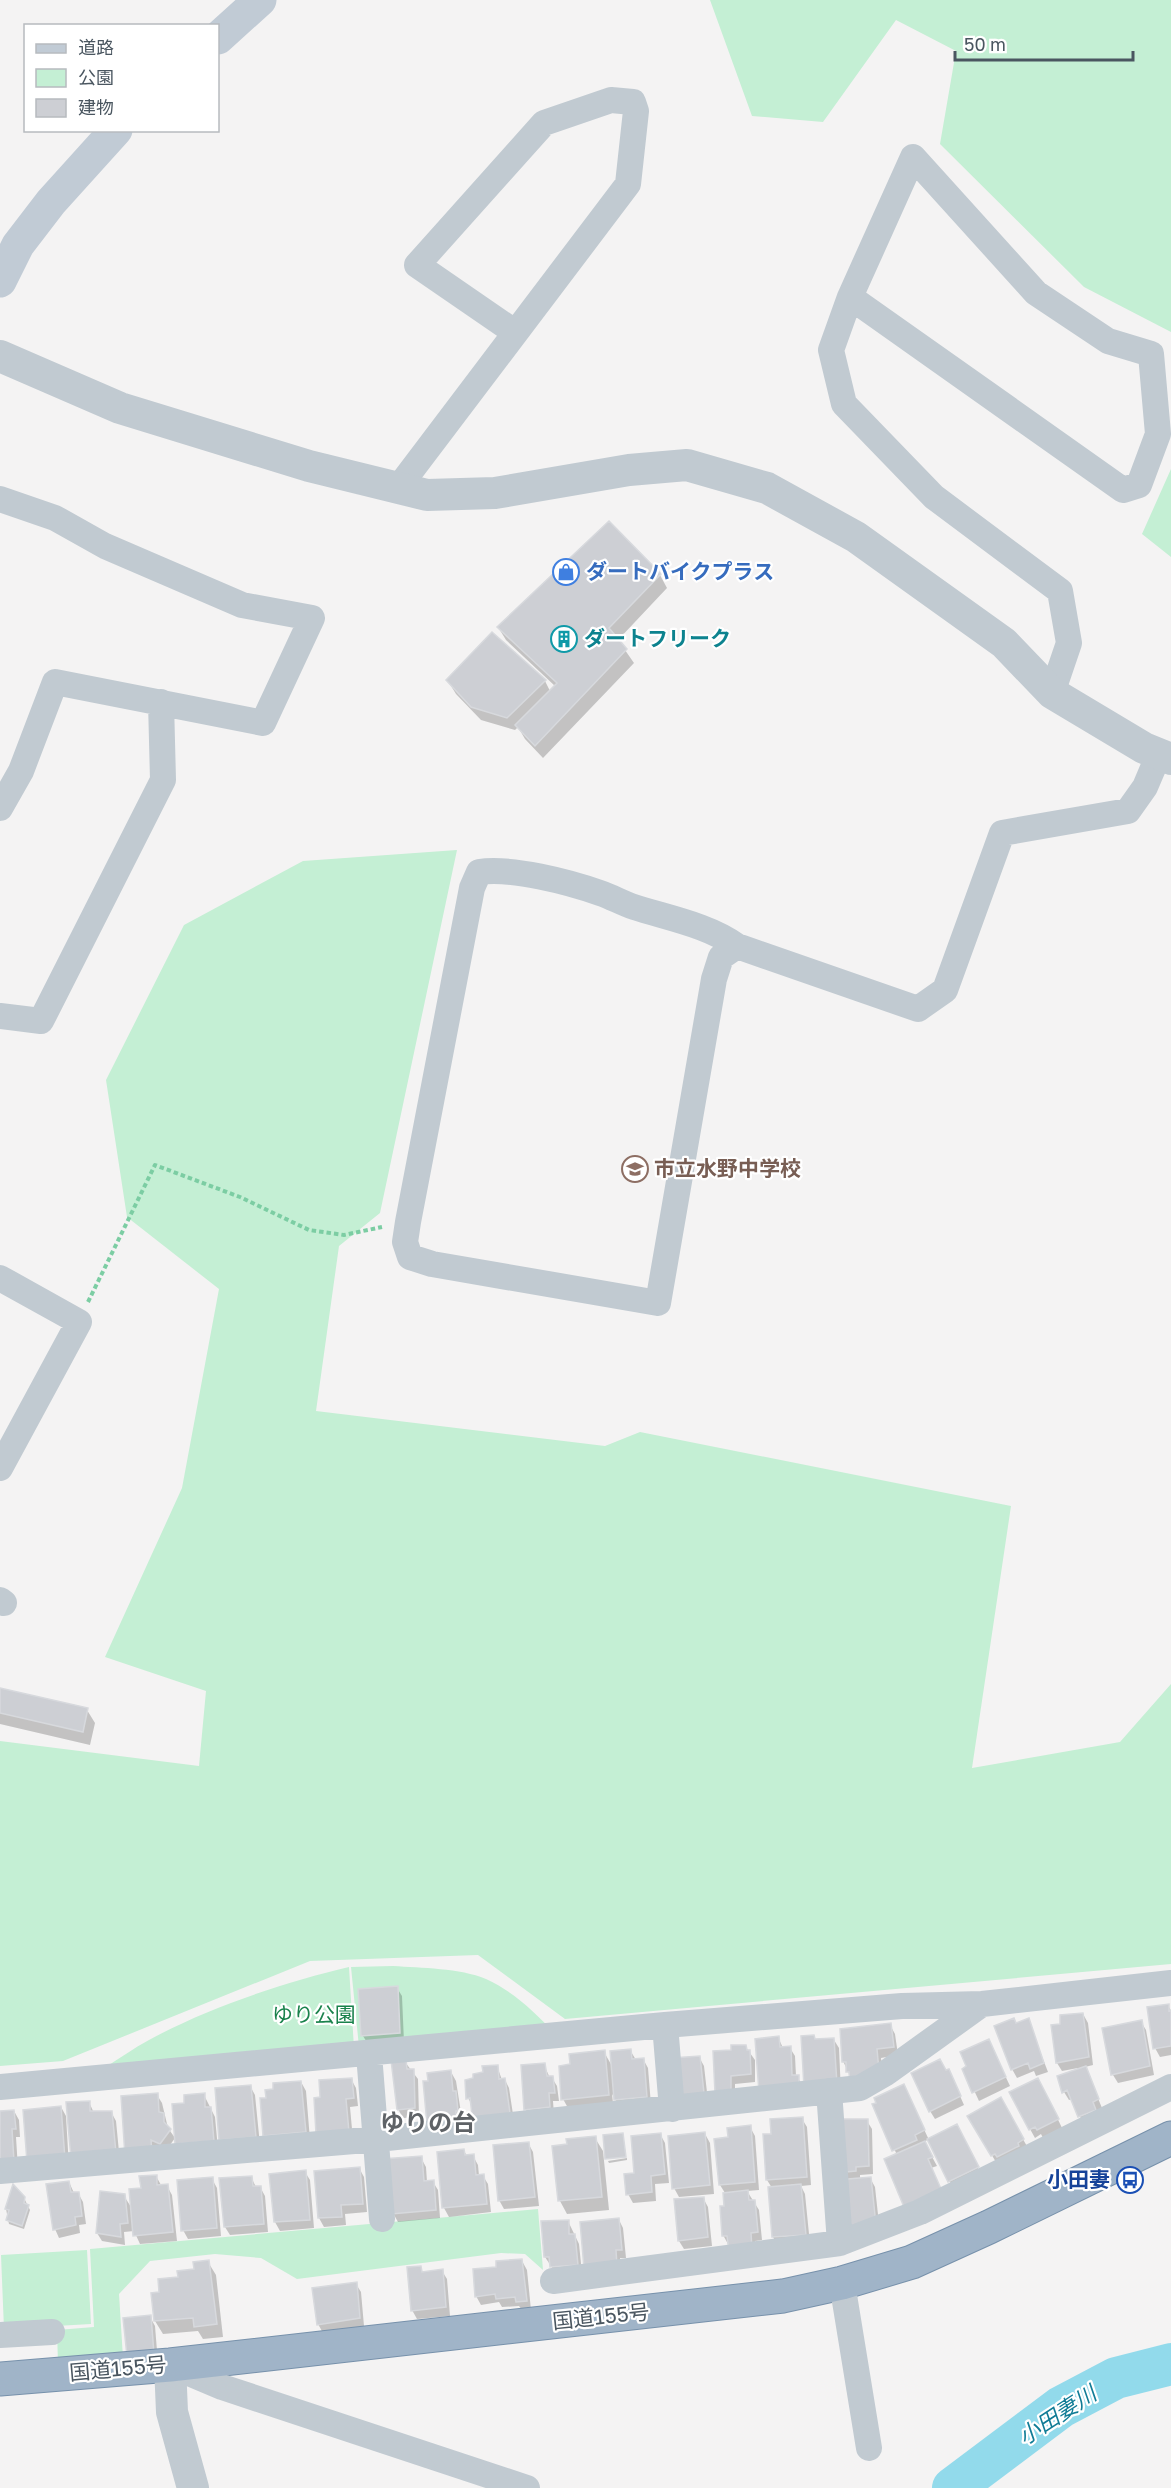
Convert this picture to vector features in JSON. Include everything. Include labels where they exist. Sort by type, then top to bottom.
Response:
[{"type":"highway","name":"国道155号","points":[[0,2379],[170,2365],[783,2296],[842,2283],[912,2262],[1000,2222],[1171,2138]]},
{"type":"main road","points":[[219,38],[260,0]]},
{"type":"main road","points":[[0,281],[24,237],[51,202],[114,132]]},
{"type":"street","points":[[398,488],[628,184],[636,111],[633,102],[611,100],[544,123],[417,265],[513,331]]},
{"type":"street","points":[[850,297],[1124,490],[1139,485],[1158,434],[1152,354],[1108,341],[1036,293],[913,157],[850,297],[831,350],[844,404],[934,497],[1060,591],[1069,643],[1052,693]]},
{"type":"street","points":[[0,356],[120,408],[309,466],[427,495],[495,493],[629,470],[687,465],[767,488],[856,537],[1004,643],[1052,693],[1144,748],[1167,755],[1128,811],[1002,833],[945,990],[918,1009],[737,946],[721,935],[624,904],[576,885],[495,870],[479,872],[472,888],[408,1222],[405,1242],[410,1257],[432,1264],[658,1303],[714,979],[721,957],[737,946]]},
{"type":"street","points":[[0,499],[56,518],[105,546],[242,604],[312,618],[263,723],[55,682],[21,771],[0,808]]},
{"type":"street","points":[[0,1016],[41,1021],[163,780],[161,702]]},
{"type":"street","points":[[0,1278],[79,1322],[0,1468]]},
{"type":"street","points":[[0,2087],[665,2025],[902,2006],[982,2004],[1171,1983]]},
{"type":"street","points":[[0,2171],[378,2139],[860,2088],[886,2073],[982,2004]]},
{"type":"street","points":[[665,2025],[672,2109]]},
{"type":"street","points":[[369,2054],[378,2139],[382,2219]]},
{"type":"street","points":[[553,2281],[840,2243],[920,2212],[1171,2087]]},
{"type":"street","points":[[829,2091],[840,2243]]},
{"type":"street","points":[[842,2283],[869,2448]]},
{"type":"street","points":[[0,2335],[52,2332]]},
{"type":"street","points":[[193,2488],[172,2412],[170,2365],[222,2386],[527,2488]]},
{"type":"path","points":[[79,1322],[155,1165],[240,1197],[309,1230],[344,1235],[408,1222]]},
{"type":"green space","points":[[710,0],[1171,0],[1171,332],[1084,287],[940,144],[956,51],[896,20],[823,122],[752,116]]},
{"type":"green space","points":[[1171,469],[1171,557],[1142,534]]},
{"type":"green space","points":[[457,850],[380,1213],[339,1246],[316,1411],[605,1446],[640,1432],[1011,1506],[972,1768],[1120,1742],[1171,1684],[1171,1964],[565,2019],[478,1955],[310,1961],[63,2061],[0,2066],[0,1741],[199,1766],[206,1691],[105,1657],[182,1488],[219,1289],[127,1217],[106,1080],[184,925],[303,861]]},
{"type":"green space","points":[[393,1966],[453,1971],[486,1979],[519,1999],[565,2045],[359,2047],[351,1967]]},
{"type":"green space","name":"ゆり公園","points":[[349,1967],[354,2048],[106,2067],[149,2040],[196,2017],[273,1988]]},
{"type":"green space","points":[[538,2209],[543,2270],[525,2254],[501,2253],[297,2279],[261,2258],[215,2254],[150,2261],[119,2294],[123,2358],[58,2364],[57,2330],[94,2327],[90,2249]]},
{"type":"green space","points":[[87,2250],[91,2324],[4,2329],[1,2255]]},
{"type":"building","name":"ダートフリーク","points":[[609,521],[661,574],[609,628],[627,649],[535,746],[515,725],[557,683],[497,627]]},
{"type":"building","points":[[492,632],[546,680],[507,718],[471,707],[446,680]]},
{"type":"building","points":[[0,1688],[88,1708],[83,1732],[0,1713]]},
{"type":"building","points":[[398,1986],[400,2033],[361,2036],[358,1989]]},
{"type":"building","points":[[1169,2004],[1171,2046],[1153,2049],[1147,2007]]},
{"type":"building","points":[[1083,2013],[1089,2057],[1056,2063],[1051,2025],[1060,2024],[1060,2015]]},
{"type":"building","points":[[1014,2018],[1016,2023],[1029,2018],[1044,2063],[1030,2069],[1028,2063],[1011,2070],[994,2026]]},
{"type":"building","points":[[1142,2020],[1150,2066],[1111,2075],[1102,2028]]},
{"type":"building","points":[[891,2023],[894,2047],[877,2049],[879,2071],[850,2086],[846,2062],[842,2062],[840,2029]]},
{"type":"building","points":[[814,2035],[815,2039],[834,2038],[837,2084],[804,2087],[801,2036]]},
{"type":"building","points":[[779,2036],[780,2047],[791,2046],[792,2075],[799,2075],[799,2088],[759,2092],[755,2039]]},
{"type":"building","points":[[989,2039],[1006,2077],[972,2093],[962,2069],[966,2066],[960,2052]]},
{"type":"building","points":[[731,2045],[746,2045],[747,2050],[750,2050],[751,2074],[731,2076],[731,2092],[715,2093],[713,2051],[731,2050]]},
{"type":"building","points":[[631,2049],[632,2059],[644,2058],[647,2097],[614,2100],[610,2051]]},
{"type":"building","points":[[605,2050],[609,2095],[561,2100],[559,2066],[570,2064],[569,2054]]},
{"type":"building","points":[[700,2056],[704,2093],[676,2097],[672,2058]]},
{"type":"building","points":[[940,2059],[946,2070],[949,2069],[961,2096],[929,2112],[911,2073]]},
{"type":"building","points":[[391,2060],[406,2060],[407,2069],[414,2069],[415,2108],[397,2110]]},
{"type":"building","points":[[545,2063],[547,2076],[553,2076],[555,2093],[549,2093],[550,2107],[524,2110],[521,2065]]},
{"type":"building","points":[[498,2065],[499,2079],[505,2078],[510,2113],[473,2123],[470,2098],[466,2099],[465,2080],[473,2078],[473,2074],[483,2072],[482,2066]]},
{"type":"building","points":[[1086,2066],[1099,2099],[1093,2102],[1096,2110],[1078,2117],[1067,2090],[1062,2093],[1057,2076]]},
{"type":"building","points":[[451,2070],[458,2111],[456,2111],[456,2122],[427,2124],[423,2081],[428,2081],[427,2073]]},
{"type":"building","points":[[352,2078],[354,2098],[346,2099],[349,2132],[316,2134],[314,2098],[320,2097],[319,2080]]},
{"type":"building","points":[[1038,2078],[1059,2119],[1037,2130],[1035,2127],[1029,2130],[1009,2092]]},
{"type":"building","points":[[301,2081],[306,2132],[263,2136],[260,2098],[266,2098],[265,2090],[273,2089],[273,2083]]},
{"type":"building","points":[[904,2084],[925,2130],[915,2135],[917,2140],[892,2151],[872,2104],[876,2103],[874,2098]]},
{"type":"building","points":[[251,2085],[256,2137],[219,2140],[215,2088]]},
{"type":"building","points":[[158,2093],[159,2112],[164,2113],[164,2122],[171,2129],[160,2144],[151,2140],[152,2154],[125,2156],[121,2096]]},
{"type":"building","points":[[205,2093],[205,2107],[211,2107],[214,2141],[175,2144],[172,2104],[184,2103],[184,2095]]},
{"type":"building","points":[[1001,2097],[1024,2139],[1018,2143],[1019,2146],[997,2157],[995,2154],[991,2156],[967,2116]]},
{"type":"building","points":[[90,2101],[90,2111],[112,2111],[116,2153],[71,2158],[66,2102]]},
{"type":"building","points":[[61,2106],[65,2159],[27,2162],[23,2110]]},
{"type":"building","points":[[14,2110],[16,2129],[12,2129],[14,2161],[0,2162],[0,2111]]},
{"type":"building","points":[[803,2117],[807,2177],[766,2180],[763,2134],[771,2134],[770,2119]]},
{"type":"building","points":[[840,2119],[868,2119],[869,2166],[856,2167],[856,2171],[835,2173]]},
{"type":"building","points":[[957,2124],[979,2167],[948,2182],[927,2139]]},
{"type":"building","points":[[751,2125],[755,2182],[719,2185],[714,2139],[728,2137],[727,2128]]},
{"type":"building","points":[[705,2132],[710,2185],[672,2189],[668,2136]]},
{"type":"building","points":[[623,2133],[626,2157],[605,2159],[603,2135]]},
{"type":"building","points":[[661,2133],[665,2174],[651,2176],[652,2192],[626,2195],[624,2174],[634,2173],[631,2136]]},
{"type":"building","points":[[596,2136],[602,2197],[558,2201],[552,2146],[567,2144],[566,2139]]},
{"type":"building","points":[[925,2141],[933,2157],[928,2159],[942,2191],[904,2207],[884,2159]]},
{"type":"building","points":[[529,2142],[535,2197],[498,2201],[493,2145]]},
{"type":"building","points":[[464,2149],[465,2155],[474,2154],[476,2175],[484,2174],[487,2204],[442,2208],[437,2152]]},
{"type":"building","points":[[422,2156],[424,2181],[434,2180],[436,2210],[391,2214],[382,2159]]},
{"type":"building","points":[[360,2167],[363,2204],[341,2205],[342,2217],[318,2218],[314,2171]]},
{"type":"building","points":[[306,2170],[310,2220],[274,2222],[269,2174]]},
{"type":"building","points":[[157,2175],[157,2185],[168,2184],[173,2232],[133,2236],[129,2189],[141,2188],[139,2176]]},
{"type":"building","points":[[252,2176],[253,2186],[261,2186],[264,2224],[224,2227],[219,2178]]},
{"type":"building","points":[[213,2177],[217,2228],[181,2231],[177,2180]]},
{"type":"building","points":[[871,2177],[876,2225],[840,2227],[836,2180]]},
{"type":"building","points":[[69,2181],[71,2192],[79,2192],[82,2216],[75,2217],[76,2225],[53,2230],[46,2184]]},
{"type":"building","points":[[13,2184],[25,2197],[24,2203],[29,2205],[22,2226],[6,2220],[9,2210],[5,2209]]},
{"type":"building","points":[[801,2184],[806,2235],[772,2237],[768,2187]]},
{"type":"building","points":[[748,2190],[749,2200],[755,2200],[758,2232],[751,2233],[752,2249],[729,2252],[727,2236],[722,2236],[720,2206],[724,2206],[723,2193]]},
{"type":"building","points":[[100,2191],[125,2194],[128,2223],[120,2224],[121,2237],[96,2233]]},
{"type":"building","points":[[704,2197],[708,2237],[678,2241],[674,2199]]},
{"type":"building","points":[[619,2218],[622,2250],[616,2250],[617,2266],[584,2268],[580,2222]]},
{"type":"building","points":[[569,2220],[569,2234],[575,2234],[578,2265],[550,2267],[549,2257],[544,2257],[541,2221]]},
{"type":"building","points":[[522,2259],[527,2301],[516,2302],[515,2297],[496,2299],[495,2294],[475,2297],[473,2269],[496,2267],[496,2261]]},
{"type":"building","points":[[209,2260],[217,2324],[194,2327],[193,2318],[154,2321],[151,2293],[159,2292],[158,2279],[178,2277],[177,2271],[194,2269],[193,2262]]},
{"type":"building","points":[[421,2266],[422,2272],[443,2269],[446,2307],[411,2311],[407,2267]]},
{"type":"building","points":[[357,2282],[360,2318],[317,2325],[312,2288]]},
{"type":"building","points":[[151,2315],[154,2354],[127,2356],[123,2318]]},
{"type":"waterway","name":"小田妻川","points":[[953,2488],[1061,2407],[1116,2378],[1171,2364]]},
{"type":"place","name":"ダートバイクプラス","points":[[566,572]]},
{"type":"place","name":"ダートフリーク","points":[[564,639]]},
{"type":"place","name":"市立水野中学校","points":[[635,1169]]},
{"type":"place","name":"小田妻","points":[[1130,2180]]},
{"type":"district","name":"ゆりの台","points":[[428,2123]]}]
